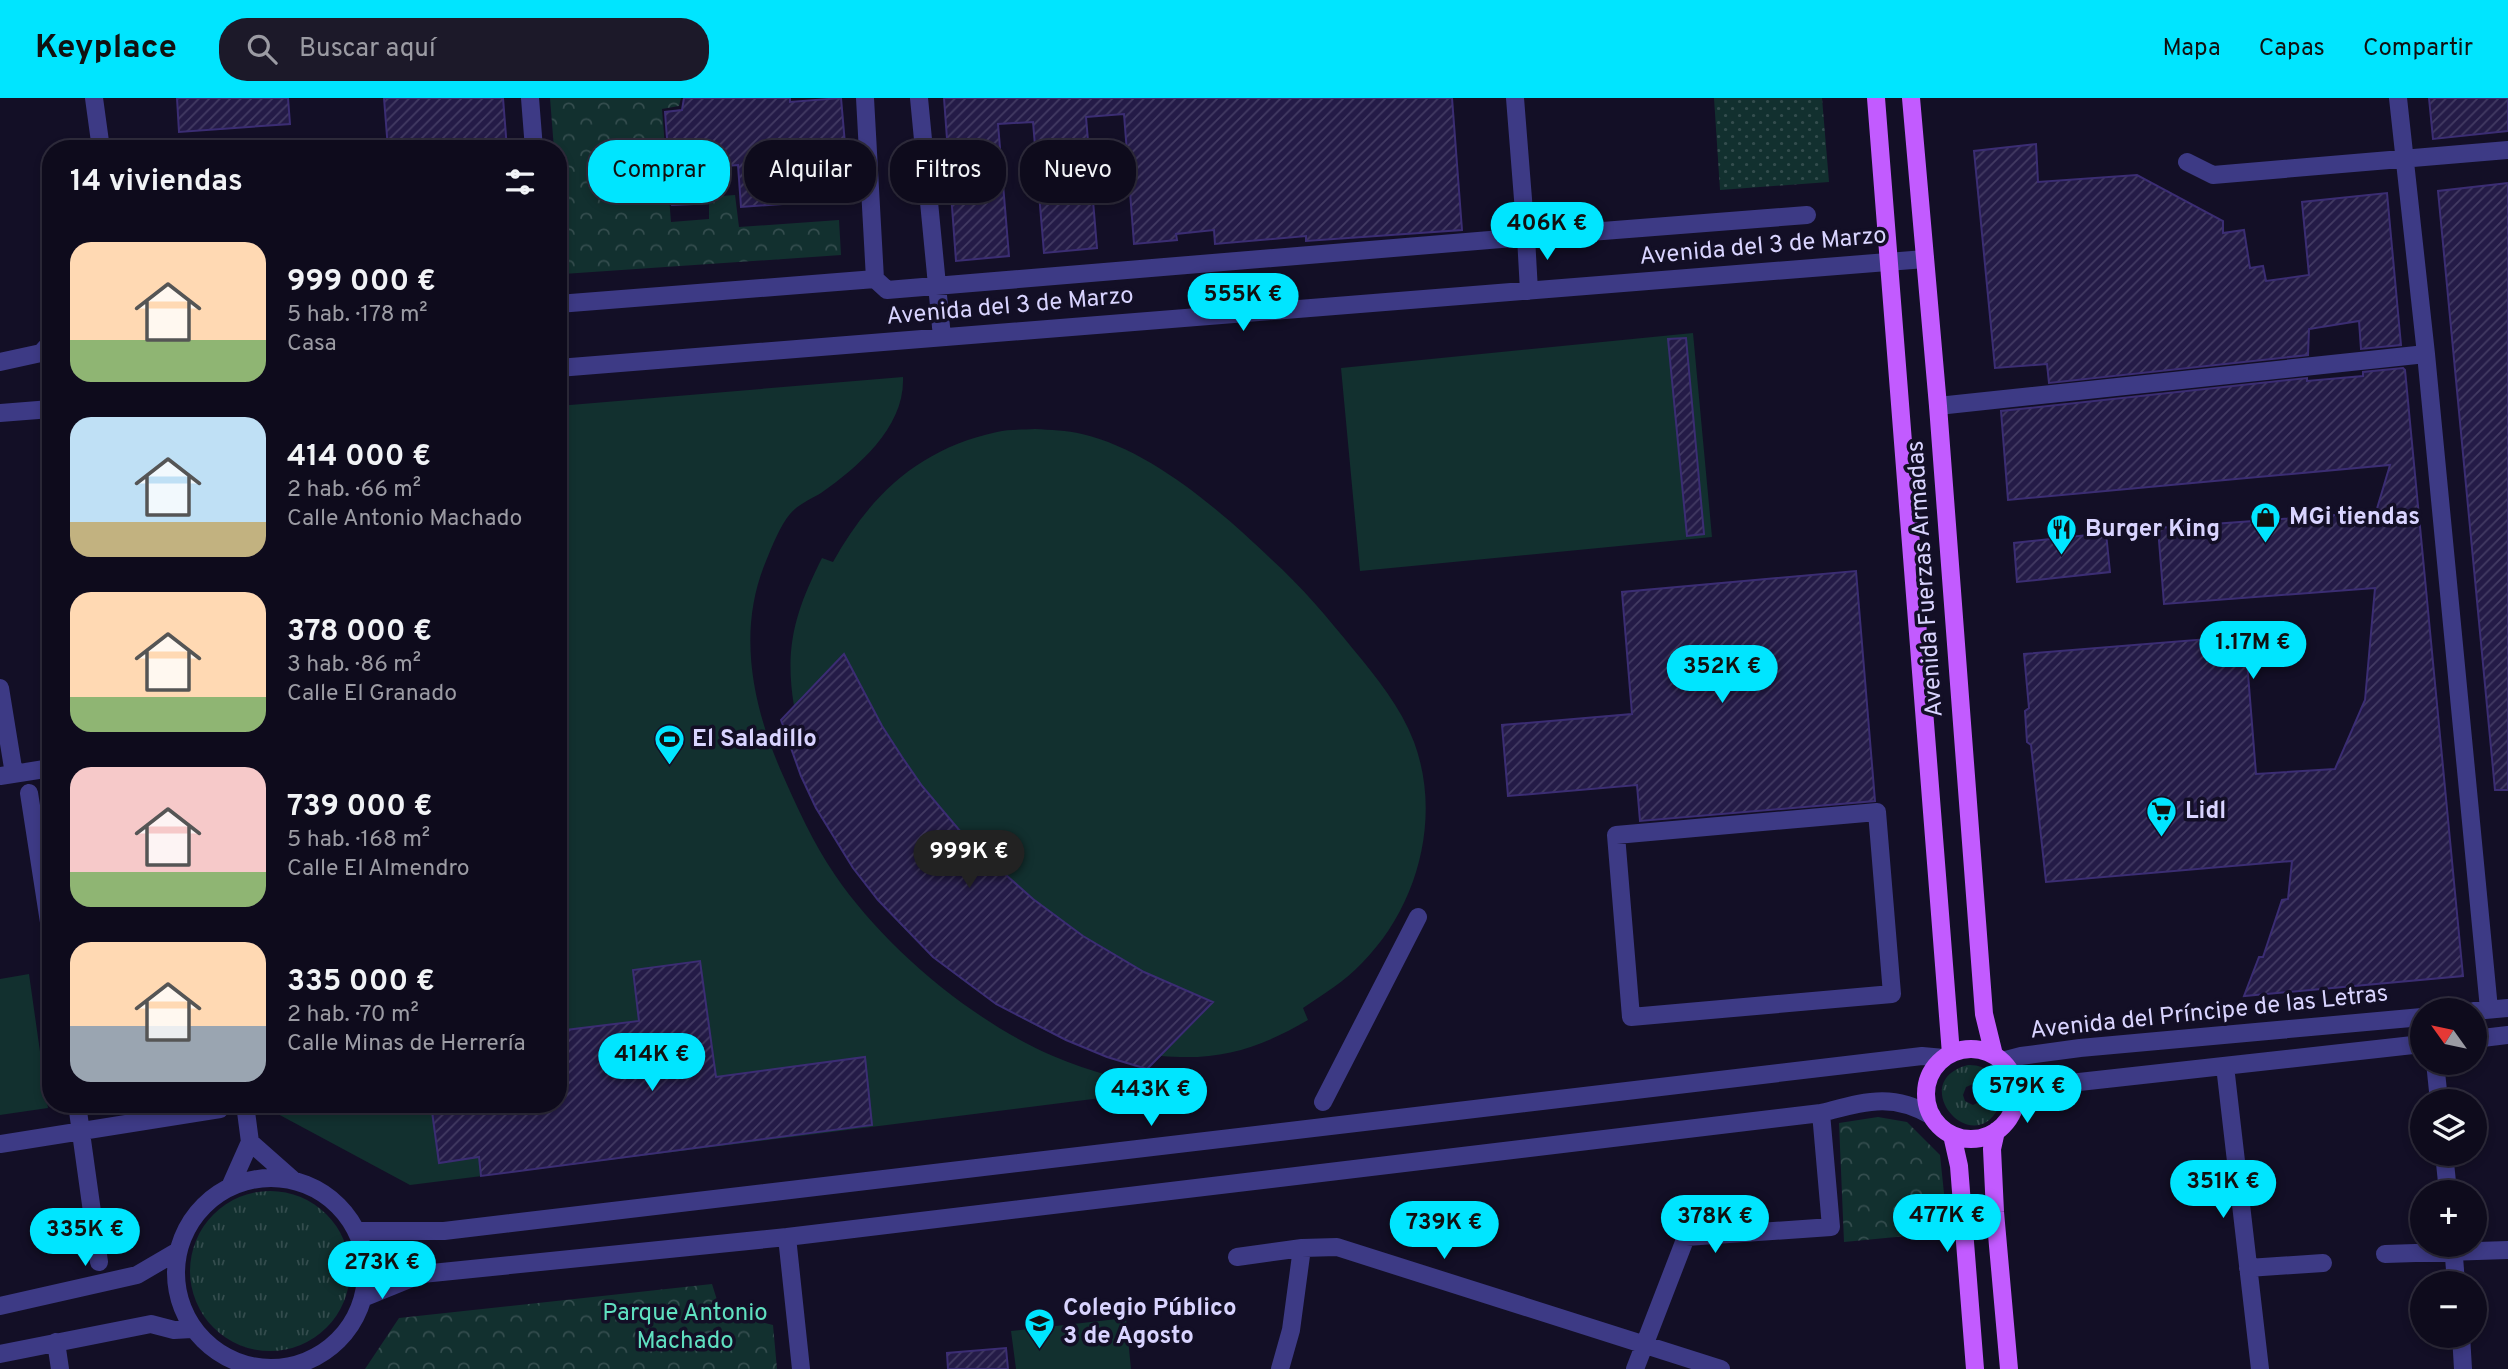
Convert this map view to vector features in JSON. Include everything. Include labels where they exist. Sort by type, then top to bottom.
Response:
[{"type":"main road","name":"Avenida Fuerzas Armadas","points":[[1876,98],[1948,1056]]},
{"type":"main road","name":"Avenida Fuerzas Armadas","points":[[1911,98],[1938,406],[1984,1014],[1998,1058]]},
{"type":"main road","points":[[1973,1049],[1998,1058],[2013,1077],[2016,1096],[2010,1116],[1996,1131],[1979,1138],[1952,1135],[1941,1127],[1927,1101],[1927,1085],[1933,1070],[1948,1056],[1973,1049]]},
{"type":"main road","points":[[1996,1131],[1992,1149],[1995,1212],[2009,1369]]},
{"type":"main road","points":[[1952,1135],[1959,1166],[1975,1369]]},
{"type":"street","points":[[94,98],[100,140]]},
{"type":"street","points":[[530,98],[533,140]]},
{"type":"street","points":[[865,98],[875,279],[887,290],[1807,215]]},
{"type":"street","points":[[919,98],[942,337]]},
{"type":"street","points":[[1515,98],[1529,291]]},
{"type":"street","points":[[2398,98],[2426,354],[2481,998]]},
{"type":"street","points":[[2187,162],[2213,175],[2508,150]]},
{"type":"street","name":"Avenida del 3 de Marzo","points":[[567,367],[1925,259]]},
{"type":"street","points":[[567,303],[875,279]]},
{"type":"street","points":[[0,362],[42,352]]},
{"type":"street","points":[[1938,406],[2426,354]]},
{"type":"street","points":[[0,413],[42,410]]},
{"type":"street","points":[[0,688],[7,775],[42,769]]},
{"type":"street","points":[[29,793],[42,877]]},
{"type":"street","points":[[1877,812],[1892,994],[1632,1017],[1616,835],[1877,812]]},
{"type":"street","points":[[1324,1102],[1418,917]]},
{"type":"street","points":[[2487,1009],[2508,1007]]},
{"type":"street","name":"Avenida del Príncipe de las Letras","points":[[1998,1058],[2410,1018]]},
{"type":"street","points":[[2487,1037],[2508,1035]]},
{"type":"street","points":[[2016,1096],[2043,1086],[2410,1045]]},
{"type":"street","points":[[356,1231],[444,1231],[1922,1056],[1948,1056]]},
{"type":"street","points":[[2225,1066],[2260,1369]]},
{"type":"street","points":[[363,1298],[422,1274],[787,1237],[1821,1113],[1861,1103],[1899,1101],[1914,1105],[1933,1116]]},
{"type":"street","points":[[78,1113],[99,1262]]},
{"type":"street","points":[[0,1144],[190,1113]]},
{"type":"street","points":[[230,1187],[250,1142],[245,1113]]},
{"type":"street","points":[[1635,1369],[1686,1237],[1831,1227],[1821,1113]]},
{"type":"street","points":[[250,1142],[293,1180]]},
{"type":"street","points":[[250,1180],[293,1180],[330,1198],[345,1213],[356,1231],[365,1264],[363,1298],[356,1316],[345,1332],[314,1363],[263,1369],[236,1363],[212,1349],[192,1329],[180,1304],[175,1278],[178,1251],[189,1225],[200,1210],[230,1187],[250,1180]]},
{"type":"street","points":[[787,1237],[802,1369]]},
{"type":"street","points":[[1237,1257],[1302,1248],[1337,1247],[1721,1369]]},
{"type":"street","points":[[1280,1369],[1291,1330],[1302,1248]]},
{"type":"street","points":[[2487,1249],[2508,1250]]},
{"type":"street","points":[[0,1307],[137,1275],[178,1251]]},
{"type":"street","points":[[2385,1254],[2410,1252]]},
{"type":"street","points":[[2248,1268],[2323,1263]]},
{"type":"street","points":[[0,1354],[151,1324],[174,1330],[192,1329]]},
{"type":"street","points":[[56,1342],[60,1369]]},
{"type":"street","points":[[2461,1348],[2463,1369]]},
{"type":"green space","points":[[550,98],[681,98],[679,106],[662,109],[664,140],[588,140],[588,203],[669,203],[671,222],[709,219],[709,203],[730,203],[730,195],[735,195],[739,227],[839,220],[841,255],[567,274],[567,140],[553,140]]},
{"type":"green space","points":[[1714,98],[1822,98],[1829,182],[1720,190]]},
{"type":"green space","points":[[1693,333],[1712,537],[1360,571],[1341,368]]},
{"type":"green space","name":"El Saladillo","points":[[903,377],[902,395],[896,412],[877,444],[850,471],[793,511],[780,530],[766,561],[757,587],[750,640],[756,693],[771,746],[806,824],[835,875],[878,929],[904,955],[961,1002],[1022,1041],[1080,1066],[1164,1090],[410,1185],[276,1113],[567,1113],[567,405]]},
{"type":"green space","points":[[1035,429],[1076,433],[1108,442],[1134,454],[1184,485],[1230,521],[1304,591],[1324,614],[1387,693],[1414,742],[1426,800],[1425,830],[1420,860],[1398,915],[1381,941],[1355,970],[1303,1008],[1308,1020],[1272,1039],[1238,1051],[1202,1057],[1161,1056],[1147,1069],[1082,1047],[1022,1018],[967,983],[918,942],[875,896],[838,843],[806,784],[781,720],[794,706],[790,665],[794,629],[805,595],[822,558],[833,562],[864,515],[881,495],[921,463],[969,440],[1002,431]]},
{"type":"green space","points":[[29,974],[42,1066],[42,1109],[0,1115],[0,979]]},
{"type":"green space","points":[[1968,1065],[1984,1068],[1996,1078],[2002,1092],[2001,1100],[1998,1109],[1986,1122],[1973,1125],[1960,1121],[1949,1112],[1943,1099],[1943,1086],[1950,1074]],"holes":[[[1973,1084],[1983,1092],[1981,1101],[1973,1105],[1965,1101],[1963,1095],[1966,1087]]]},
{"type":"green space","points":[[1878,1117],[1907,1122],[1940,1155],[1948,1232],[1844,1242],[1839,1123]]},
{"type":"green space","points":[[270,1191],[301,1197],[327,1214],[344,1240],[350,1271],[344,1302],[327,1328],[301,1345],[270,1351],[239,1345],[213,1328],[196,1302],[190,1271],[196,1240],[213,1214],[239,1197]]},
{"type":"green space","name":"Parque Antonio Machado","points":[[712,1284],[717,1300],[734,1315],[773,1325],[777,1369],[365,1369],[399,1318]]},
{"type":"green space","points":[[1126,1318],[1131,1369],[1016,1369],[1011,1331]]},
{"type":"building","points":[[177,98],[288,98],[290,124],[179,132]]},
{"type":"building","points":[[384,98],[503,98],[506,140],[387,140]]},
{"type":"building","points":[[684,98],[790,98],[790,102],[841,98],[845,140],[744,140],[744,203],[796,203],[741,207],[738,165],[730,166],[730,140],[667,140],[665,112],[682,110]]},
{"type":"building","points":[[944,98],[1452,98],[1462,230],[1306,241],[1306,236],[1215,244],[1214,230],[1176,234],[1177,240],[1134,244],[1131,203],[1136,203],[1136,140],[1126,140],[1124,114],[1086,117],[1088,140],[1035,140],[1033,122],[998,124],[999,140],[947,140]]},
{"type":"building","points":[[2429,98],[2508,98],[2508,131],[2433,139]]},
{"type":"building","points":[[2036,144],[2038,182],[2137,175],[2223,221],[2223,233],[2244,230],[2250,268],[2263,266],[2266,281],[2309,275],[2302,202],[2387,193],[2401,345],[2361,349],[2359,321],[2309,329],[2308,355],[2049,383],[2047,364],[1995,368],[1974,151]]},
{"type":"building","points":[[2508,183],[2508,790],[2495,790],[2438,191]]},
{"type":"building","points":[[672,203],[693,204],[672,205]]},
{"type":"building","points":[[952,203],[1005,203],[1009,256],[956,261]]},
{"type":"building","points":[[1040,203],[1093,203],[1097,248],[1044,253]]},
{"type":"building","points":[[1686,338],[1704,534],[1687,536],[1668,339]]},
{"type":"building","points":[[2403,368],[2463,976],[2244,996],[2259,957],[2263,957],[2282,900],[2288,899],[2292,861],[2046,882],[2031,745],[2027,742],[2025,711],[2029,708],[2024,654],[2245,636],[2256,774],[2335,769],[2365,700],[2375,588],[2164,604],[2158,528],[2376,512],[2390,465],[2008,500],[2001,411],[2307,378],[2307,381],[2363,376],[2363,372]]},
{"type":"building","name":"Burger King","points":[[2106,533],[2110,572],[2017,582],[2014,543]]},
{"type":"building","points":[[1856,571],[1875,801],[1640,821],[1637,785],[1508,796],[1502,725],[1632,714],[1622,592]]},
{"type":"building","points":[[844,654],[882,726],[902,757],[922,786],[971,844],[1033,899],[1083,936],[1144,972],[1213,1002],[1147,1069],[1107,1057],[1066,1040],[996,1004],[933,957],[878,900],[853,868],[816,808],[801,776],[781,720]]},
{"type":"building","points":[[700,961],[716,1077],[865,1057],[872,1125],[481,1176],[479,1157],[439,1163],[432,1113],[567,1113],[567,1030],[639,1021],[633,970]]},
{"type":"building","points":[[1006,1348],[1008,1369],[948,1369],[947,1353]]},
{"type":"place","name":"MGi tiendas","points":[[2266,545]]},
{"type":"place","name":"Burger King","points":[[2062,557]]},
{"type":"place","name":"El Saladillo","points":[[669,767]]},
{"type":"place","name":"Lidl","points":[[2162,839]]},
{"type":"place","name":"Colegio Público 3 de Agosto","points":[[1040,1350]]}]
